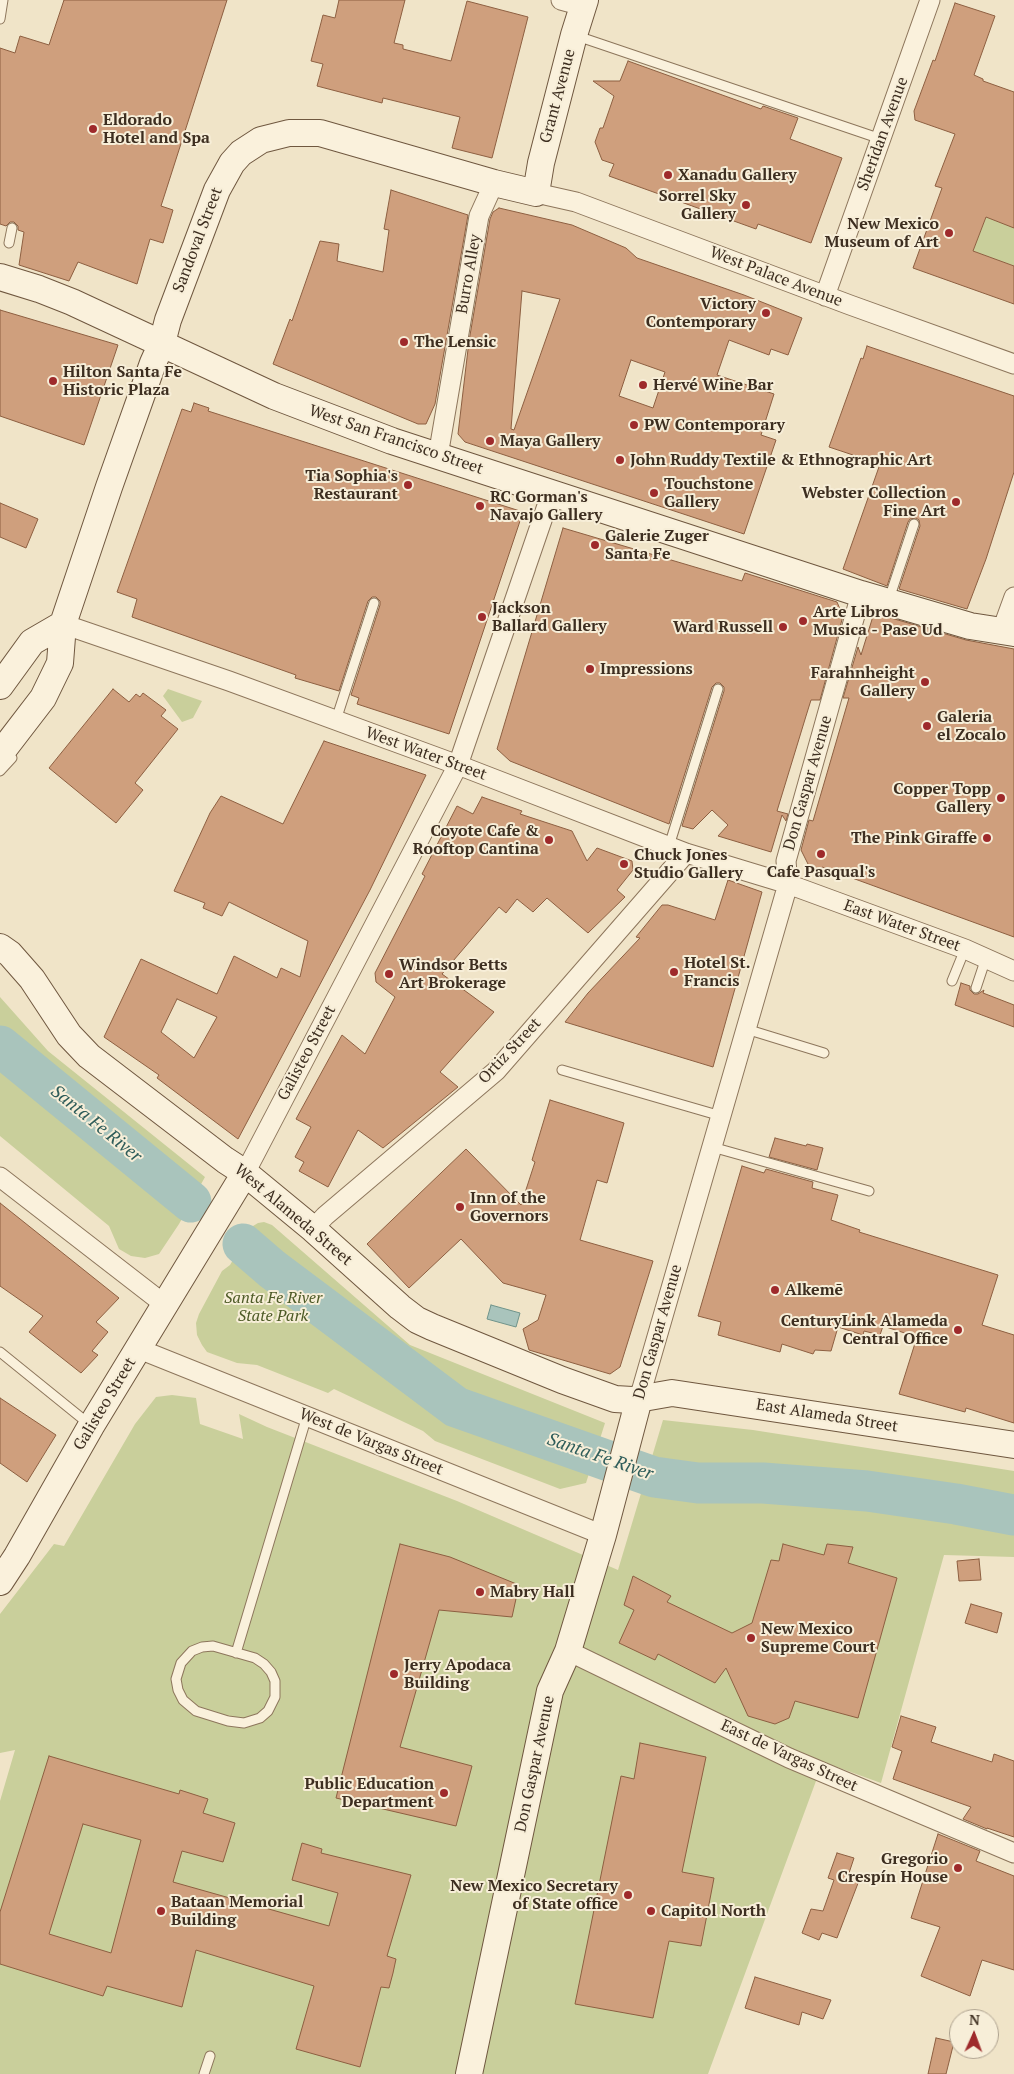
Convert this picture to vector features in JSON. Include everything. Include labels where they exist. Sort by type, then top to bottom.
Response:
[{"type":"street","name":"Sheridan Avenue","points":[[825,296],[930,0]]},
{"type":"street","name":"Grant Avenue","points":[[536,193],[541,163],[574,35],[576,2]]},
{"type":"street","name":"Sandoval Street","points":[[7,755],[43,698],[60,663],[64,624],[153,362],[162,343],[168,320],[217,190],[232,163],[241,153],[262,140],[289,133],[327,134],[494,183],[536,193]]},
{"type":"street","name":"Burro Alley","points":[[438,456],[479,216],[494,183]]},
{"type":"street","name":"West Palace Avenue","points":[[536,193],[576,202],[825,296],[1014,364]]},
{"type":"street","name":"West San Francisco Street","points":[[0,277],[40,289],[162,343],[274,396],[343,423],[551,494],[861,594],[952,622],[1008,631]]},
{"type":"street","name":"Galisteo Street","points":[[0,1582],[164,1304],[245,1173],[458,765],[551,494]]},
{"type":"street","name":"Don Gaspar Avenue","points":[[469,2074],[550,1691],[568,1651],[603,1535],[639,1399],[788,884],[786,861],[861,594]]},
{"type":"street","points":[[1008,631],[1014,597]]},
{"type":"street","points":[[0,686],[32,642],[64,624]]},
{"type":"street","name":"West Water Street","points":[[64,624],[336,720],[678,850],[788,884]]},
{"type":"street","name":"Ortiz Street","points":[[313,1229],[325,1216],[496,1071],[678,850]]},
{"type":"street","name":"East Water Street","points":[[788,884],[965,949],[1014,971]]},
{"type":"street","name":"West Alameda Street","points":[[0,946],[10,954],[32,979],[79,1047],[225,1160],[245,1173],[313,1229],[417,1320],[512,1361],[584,1389],[615,1398],[639,1399]]},
{"type":"street","points":[[0,1177],[164,1304]]},
{"type":"street","name":"West de Vargas Street","points":[[139,1349],[603,1535]]},
{"type":"street","name":"East Alameda Street","points":[[639,1399],[672,1393],[1014,1445]]},
{"type":"street","name":"East de Vargas Street","points":[[568,1651],[833,1778],[1014,1853]]},
{"type":"lane","points":[[0,20],[3,0]]},
{"type":"lane","points":[[574,35],[881,139]]},
{"type":"lane","points":[[9,243],[12,228]]},
{"type":"lane","points":[[892,590],[914,524]]},
{"type":"lane","points":[[336,720],[374,603]]},
{"type":"lane","points":[[678,850],[718,689]]},
{"type":"lane","points":[[0,771],[7,755]]},
{"type":"lane","points":[[952,981],[965,949]]},
{"type":"lane","points":[[976,988],[986,958]]},
{"type":"lane","points":[[746,1029],[824,1053]]},
{"type":"lane","points":[[562,1070],[721,1116]]},
{"type":"lane","points":[[712,1147],[869,1191]]},
{"type":"lane","points":[[0,1352],[91,1426]]},
{"type":"lane","points":[[236,1652],[307,1416]]},
{"type":"lane","points":[[207,1646],[236,1652],[260,1660],[271,1672],[275,1681],[276,1692],[268,1711],[255,1721],[238,1723],[201,1713],[186,1704],[178,1690],[176,1679],[178,1668],[184,1659],[197,1649],[207,1646]]},
{"type":"lane","points":[[204,2074],[210,2056]]},
{"type":"green space","points":[[986,217],[1014,227],[1014,266],[973,251]]},
{"type":"green space","points":[[168,689],[202,701],[193,718],[182,722],[163,696]]},
{"type":"green space","points":[[0,997],[48,1051],[205,1177],[179,1224],[159,1254],[145,1258],[131,1256],[119,1249],[109,1226],[0,1136]]},
{"type":"green space","name":"Santa Fe River State Park","points":[[264,1222],[272,1225],[410,1345],[605,1423],[586,1483],[560,1489],[435,1441],[423,1431],[334,1389],[328,1393],[257,1365],[237,1363],[207,1352],[197,1335],[196,1323],[199,1314],[222,1271],[230,1265],[253,1226]]},
{"type":"green space","points":[[172,1395],[196,1398],[200,1424],[243,1439],[239,1414],[267,1427],[457,1501],[618,1570],[663,1420],[753,1430],[1014,1471],[1014,1557],[944,1555],[881,1783],[823,1762],[708,2074],[0,2074],[0,1801],[15,1750],[0,1753],[0,1614],[54,1544],[64,1546],[135,1424],[156,1397]]},
{"type":"water","points":[[491,1305],[520,1313],[516,1327],[487,1319]]},
{"type":"building","name":"Eldorado Hotel and Spa","points":[[64,0],[227,0],[161,206],[173,210],[163,243],[150,239],[137,284],[78,262],[69,281],[19,265],[24,232],[18,230],[18,226],[14,222],[10,222],[6,226],[0,224],[0,48],[15,53],[20,36],[49,45]]},
{"type":"building","points":[[339,0],[405,0],[394,43],[403,45],[403,49],[451,61],[467,1],[528,17],[492,158],[452,148],[460,117],[383,98],[382,103],[317,86],[323,64],[311,61],[323,15],[335,18]]},
{"type":"building","points":[[955,3],[995,16],[974,75],[983,79],[983,81],[1014,92],[1014,228],[986,217],[973,251],[1014,266],[1014,304],[913,268],[942,188],[935,186],[955,134],[915,120],[914,111],[933,60],[935,61]]},
{"type":"building","points":[[628,61],[761,109],[763,106],[798,118],[790,139],[842,158],[811,243],[758,224],[756,229],[609,176],[614,164],[602,160],[595,142],[600,128],[603,128],[614,96],[593,81],[620,81]]},
{"type":"building","points":[[391,190],[468,215],[435,404],[426,424],[418,424],[273,364],[290,319],[292,321],[320,241],[339,244],[337,261],[383,272],[389,230],[384,229]]},
{"type":"building","points":[[499,208],[572,225],[626,248],[637,258],[744,295],[802,318],[788,355],[771,349],[769,355],[729,340],[717,375],[774,394],[761,435],[776,440],[744,534],[465,442],[458,434],[469,341],[490,219],[493,212]],"holes":[[[522,291],[560,299],[514,430],[511,429]],[[631,360],[665,372],[653,408],[619,396]]]},
{"type":"building","name":"Hilton Santa Fe Historic Plaza","points":[[0,310],[118,345],[84,445],[0,416]]},
{"type":"building","points":[[867,346],[1014,396],[1014,472],[986,559],[967,609],[899,589],[920,526],[919,520],[916,518],[910,519],[908,522],[887,586],[843,569],[880,464],[829,447]]},
{"type":"building","points":[[194,403],[209,408],[208,411],[523,512],[449,734],[357,704],[359,698],[351,695],[380,605],[380,601],[376,597],[372,597],[368,601],[339,691],[295,678],[296,675],[132,617],[137,599],[117,592],[182,409],[191,412]]},
{"type":"building","points":[[0,503],[38,519],[26,548],[0,537]]},
{"type":"building","points":[[563,528],[742,581],[745,573],[837,602],[843,616],[820,700],[811,700],[777,811],[788,814],[786,821],[782,815],[771,852],[718,836],[728,825],[712,810],[693,829],[682,826],[724,691],[724,687],[720,683],[716,683],[712,687],[669,824],[510,761],[497,749]]},
{"type":"building","points":[[874,613],[966,640],[1014,649],[1014,937],[822,867],[821,869],[809,866],[801,850],[809,820],[813,821],[849,698],[843,698],[858,647],[861,655]]},
{"type":"building","points":[[113,689],[129,702],[136,694],[140,697],[143,693],[166,710],[161,716],[178,729],[135,783],[143,790],[116,823],[49,768]]},
{"type":"building","points":[[324,741],[426,775],[370,890],[238,1139],[157,1078],[159,1075],[104,1037],[141,959],[217,994],[234,956],[277,978],[281,968],[300,977],[308,941],[229,902],[222,916],[203,908],[205,903],[174,891],[210,813],[221,796],[283,824]],"holes":[[[177,999],[217,1017],[194,1058],[161,1032]]]},
{"type":"building","points":[[482,797],[522,811],[520,814],[572,831],[587,861],[597,848],[632,861],[633,870],[617,890],[625,897],[588,933],[547,898],[533,912],[517,899],[506,913],[499,907],[442,974],[494,1012],[440,1072],[458,1087],[383,1148],[358,1130],[328,1187],[299,1171],[304,1162],[295,1157],[311,1127],[296,1119],[342,1035],[365,1054],[395,997],[376,982],[375,973],[425,876],[422,874],[457,806],[473,814]]},
{"type":"building","name":"Hotel St. Francis","points":[[728,880],[762,892],[713,1067],[565,1022],[588,993],[640,938],[636,937],[662,905],[668,905],[715,920]]},
{"type":"building","points":[[961,983],[970,986],[970,990],[974,994],[984,990],[983,993],[1014,1005],[1014,1027],[955,1005]]},
{"type":"building","name":"Inn of the Governors","points":[[550,1100],[624,1123],[607,1183],[597,1180],[580,1240],[653,1261],[620,1367],[610,1374],[529,1350],[523,1329],[538,1320],[546,1295],[503,1283],[461,1239],[409,1288],[367,1244],[466,1149],[521,1205],[535,1162],[532,1160]]},
{"type":"building","points":[[775,1138],[806,1146],[807,1144],[823,1148],[817,1170],[769,1157]]},
{"type":"building","points":[[742,1166],[764,1173],[766,1169],[813,1182],[812,1188],[838,1195],[831,1220],[860,1230],[859,1232],[998,1275],[982,1325],[1014,1335],[1014,1423],[966,1408],[965,1412],[899,1394],[917,1337],[883,1326],[880,1335],[864,1331],[863,1335],[838,1327],[831,1351],[815,1350],[813,1354],[782,1344],[780,1352],[718,1335],[721,1322],[698,1316]]},
{"type":"building","points":[[0,1203],[119,1298],[96,1322],[108,1332],[92,1351],[98,1355],[81,1373],[29,1332],[43,1316],[0,1286]]},
{"type":"building","points":[[0,1398],[56,1435],[27,1482],[0,1463]]},
{"type":"building","name":"Jerry Apodaca Building","points":[[400,1544],[450,1557],[519,1585],[512,1617],[439,1610],[400,1747],[472,1766],[456,1826],[336,1798]]},
{"type":"building","name":"New Mexico Supreme Court","points":[[783,1544],[824,1555],[827,1544],[853,1547],[848,1563],[897,1578],[858,1718],[795,1701],[789,1718],[775,1724],[748,1716],[726,1668],[715,1683],[658,1654],[655,1660],[619,1643],[634,1610],[624,1605],[633,1576],[671,1596],[667,1602],[732,1633],[752,1623],[771,1560],[779,1561]]},
{"type":"building","points":[[979,1559],[981,1580],[959,1581],[957,1561]]},
{"type":"building","points":[[971,1604],[1002,1613],[997,1633],[965,1623]]},
{"type":"building","points":[[901,1716],[936,1727],[931,1742],[992,1762],[994,1754],[1014,1761],[1014,1837],[963,1819],[971,1807],[893,1779],[902,1751],[892,1747]]},
{"type":"building","name":"Capitol North","points":[[640,1743],[706,1757],[682,1872],[714,1878],[701,1946],[669,1941],[653,2018],[575,2004],[621,1776],[634,1779]]},
{"type":"building","name":"Bataan Memorial Building","points":[[49,1756],[179,1794],[180,1790],[208,1799],[203,1813],[235,1823],[223,1862],[182,1851],[173,1882],[329,1926],[338,1893],[292,1880],[302,1843],[322,1849],[321,1853],[411,1875],[387,1956],[396,1959],[393,1973],[389,1988],[381,1987],[360,2067],[296,2049],[314,1986],[196,1950],[182,2007],[107,1986],[103,1996],[0,1964],[0,1912]],"holes":[[[83,1824],[141,1840],[111,1953],[49,1934]]]},
{"type":"building","points":[[938,1834],[980,1851],[976,1861],[1014,1876],[1014,1970],[982,1960],[970,1996],[921,1976],[940,1927],[911,1918]]},
{"type":"building","points":[[837,1853],[854,1858],[849,1873],[860,1878],[837,1938],[822,1933],[819,1940],[802,1933],[811,1909],[823,1911],[834,1880],[828,1878]]},
{"type":"building","points":[[755,1977],[831,2000],[823,2019],[802,2012],[799,2025],[745,2008]]},
{"type":"building","points":[[936,2038],[949,2041],[950,2059],[946,2074],[928,2074]]},
{"type":"waterway","name":"Santa Fe River","points":[[0,1046],[191,1202]]},
{"type":"waterway","name":"Santa Fe River","points":[[243,1244],[272,1269],[456,1407],[654,1477],[698,1483],[763,1483],[867,1491],[956,1504],[1014,1515]]},
{"type":"place","name":"Eldorado Hotel and Spa","points":[[93,129]]},
{"type":"place","name":"Xanadu Gallery","points":[[668,175]]},
{"type":"place","name":"Sorrel Sky Gallery","points":[[746,205]]},
{"type":"place","name":"New Mexico Museum of Art","points":[[949,233]]},
{"type":"place","name":"Victory Contemporary","points":[[766,313]]},
{"type":"place","name":"The Lensic","points":[[404,342]]},
{"type":"place","name":"Hilton Santa Fe Historic Plaza","points":[[53,381]]},
{"type":"place","name":"Hervé Wine Bar","points":[[643,385]]},
{"type":"place","name":"PW Contemporary","points":[[634,425]]},
{"type":"place","name":"Maya Gallery","points":[[490,441]]},
{"type":"place","name":"John Ruddy Textile & Ethnographic Art","points":[[620,460]]},
{"type":"place","name":"Tia Sophia's Restaurant","points":[[408,485]]},
{"type":"place","name":"Touchstone Gallery","points":[[654,493]]},
{"type":"place","name":"Webster Collection Fine Art","points":[[956,502]]},
{"type":"place","name":"RC Gorman's Navajo Gallery","points":[[480,506]]},
{"type":"place","name":"Galerie Zuger Santa Fe","points":[[595,545]]},
{"type":"place","name":"Jackson Ballard Gallery","points":[[482,617]]},
{"type":"place","name":"Arte Libros Musica - Pase Ud","points":[[803,621]]},
{"type":"place","name":"Ward Russell","points":[[783,627]]},
{"type":"place","name":"Impressions","points":[[590,669]]},
{"type":"place","name":"Farahnheight Gallery","points":[[925,682]]},
{"type":"place","name":"Galeria el Zocalo","points":[[927,726]]},
{"type":"place","name":"Copper Topp Gallery","points":[[1001,798]]},
{"type":"place","name":"The Pink Giraffe","points":[[987,838]]},
{"type":"place","name":"Coyote Cafe & Rooftop Cantina","points":[[549,840]]},
{"type":"place","name":"Cafe Pasqual's","points":[[821,854]]},
{"type":"place","name":"Chuck Jones Studio Gallery","points":[[624,864]]},
{"type":"place","name":"Hotel St. Francis","points":[[674,972]]},
{"type":"place","name":"Windsor Betts Art Brokerage","points":[[389,974]]},
{"type":"place","name":"Inn of the Governors","points":[[460,1207]]},
{"type":"place","name":"Alkemē","points":[[775,1290]]},
{"type":"place","name":"CenturyLink Alameda Central Office","points":[[958,1330]]},
{"type":"place","name":"Mabry Hall","points":[[480,1592]]},
{"type":"place","name":"New Mexico Supreme Court","points":[[751,1638]]},
{"type":"place","name":"Jerry Apodaca Building","points":[[394,1674]]},
{"type":"place","name":"Public Education Department","points":[[444,1793]]},
{"type":"place","name":"Gregorio Crespín House","points":[[958,1868]]},
{"type":"place","name":"New Mexico Secretary of State office","points":[[628,1895]]},
{"type":"place","name":"Bataan Memorial Building","points":[[161,1911]]},
{"type":"place","name":"Capitol North","points":[[651,1911]]}]
